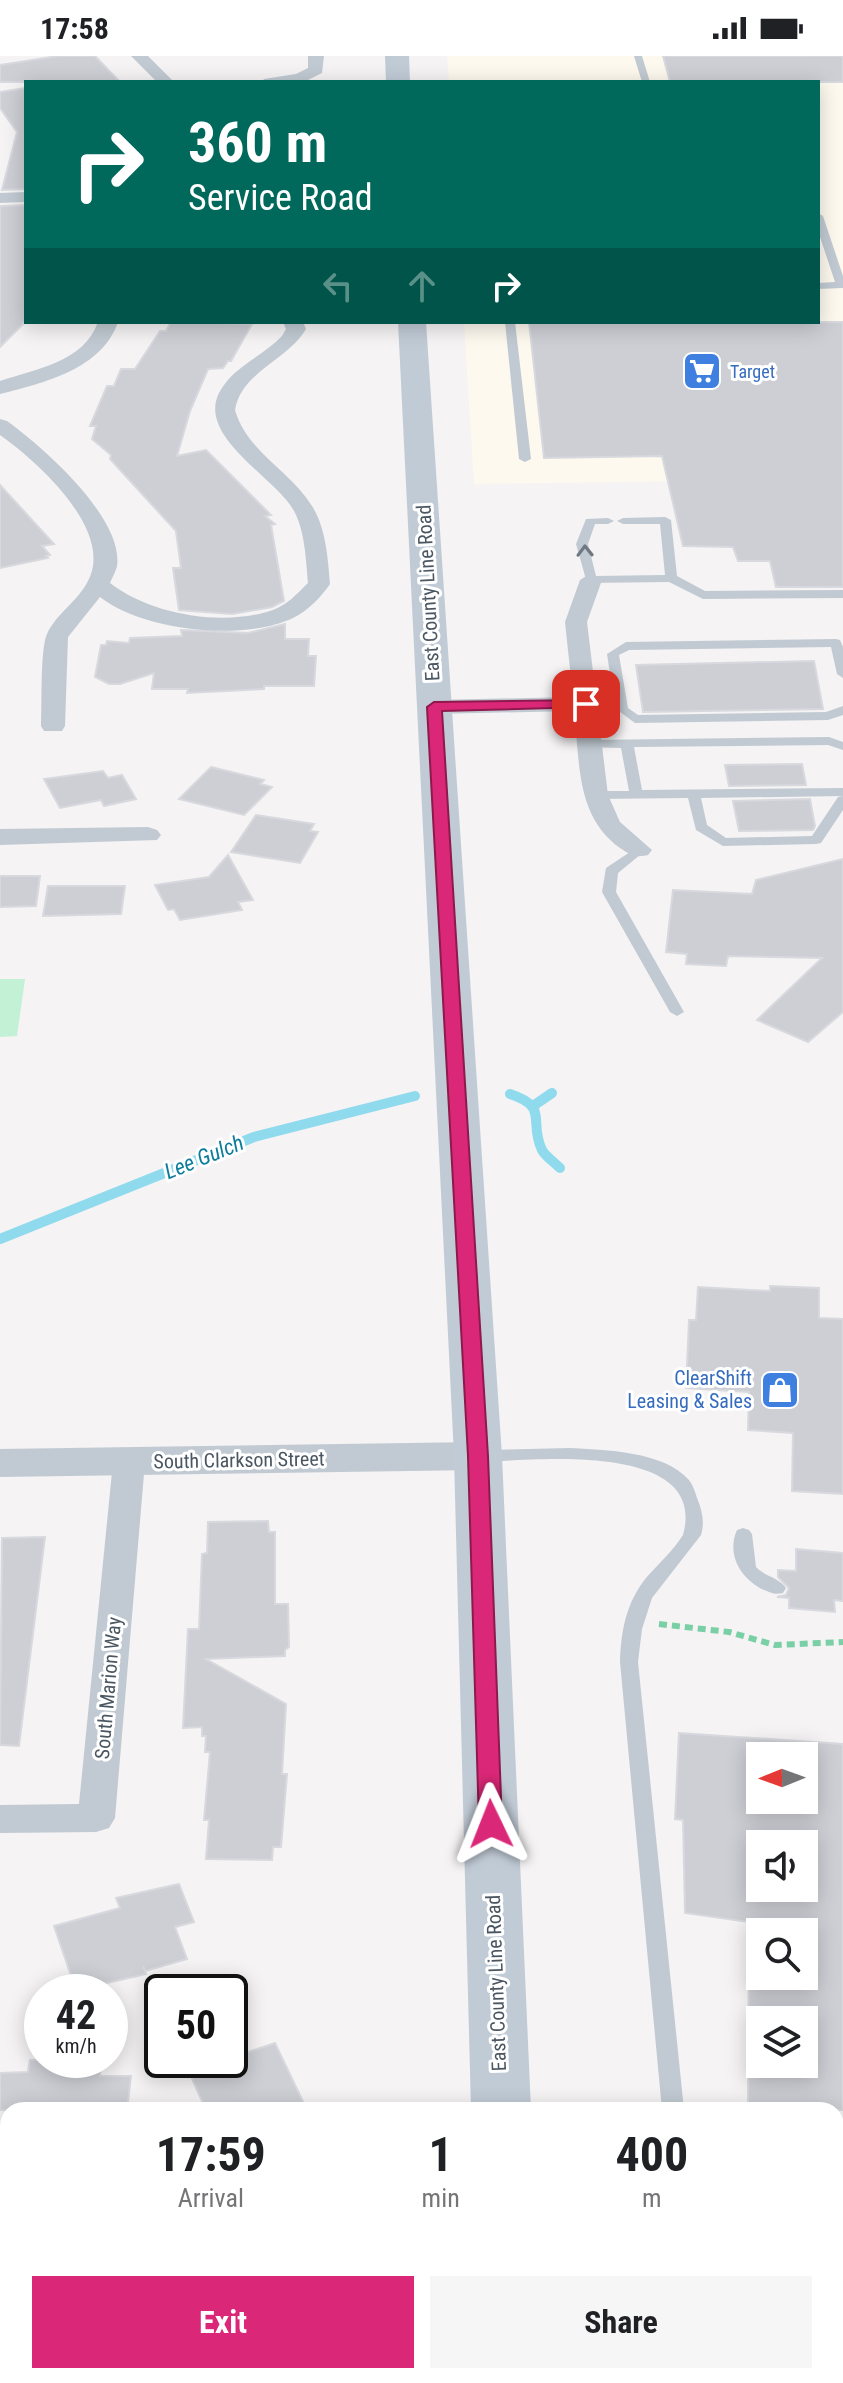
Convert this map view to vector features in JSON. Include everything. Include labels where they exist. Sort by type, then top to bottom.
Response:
[{"type":"main road","points":[[397,56],[398,80]]},
{"type":"main road","name":"East County Line Road","points":[[412,324],[478,1456],[501,2102]]},
{"type":"street","points":[[139,56],[164,80]]},
{"type":"street","points":[[281,80],[309,75],[316,70],[316,56]]},
{"type":"street","points":[[0,198],[24,197]]},
{"type":"street","points":[[0,388],[74,361],[99,344],[108,324]]},
{"type":"street","points":[[98,585],[129,607],[206,623],[250,621],[283,614],[301,603],[319,584],[318,566],[304,509],[269,468],[235,438],[225,411],[226,397],[238,379],[291,341],[296,329],[294,324]]},
{"type":"street","points":[[0,425],[31,448],[100,529],[106,544],[107,568],[98,585],[57,636],[53,726]]},
{"type":"street","points":[[591,580],[576,622],[596,795],[601,817],[611,830],[639,850]]},
{"type":"street","points":[[434,707],[586,704]]},
{"type":"street","points":[[0,837],[148,835]]},
{"type":"street","name":"South Clarkson Street","points":[[0,1463],[478,1456]]},
{"type":"street","name":"South Marion Way","points":[[0,1819],[96,1818],[129,1462]]},
{"type":"lane","points":[[638,56],[645,80]]},
{"type":"lane","points":[[820,222],[842,285],[820,286]]},
{"type":"lane","points":[[510,324],[525,459]]},
{"type":"lane","points":[[623,521],[665,520],[671,578]]},
{"type":"lane","points":[[608,521],[590,521],[582,544],[591,580],[671,578],[703,595],[843,594]]},
{"type":"lane","points":[[843,674],[836,643],[626,646],[613,654],[622,709],[635,719],[828,716],[843,710]]},
{"type":"lane","points":[[582,678],[617,678]]},
{"type":"lane","points":[[590,744],[829,741],[843,746]]},
{"type":"lane","points":[[627,743],[636,795]]},
{"type":"lane","points":[[596,795],[843,792]]},
{"type":"lane","points":[[694,794],[701,827],[723,842],[816,840],[843,800]]},
{"type":"lane","points":[[639,850],[611,871],[609,892],[677,1012]]},
{"type":"lane","points":[[478,1456],[604,1456],[649,1462],[676,1474],[691,1500],[694,1531],[678,1559],[644,1595],[634,1620],[629,1662],[672,2102]]},
{"type":"lane","points":[[743,1534],[744,1563],[752,1578],[777,1588]]},
{"type":"path","points":[[634,1620],[729,1632],[775,1645],[843,1642]]},
{"type":"shaded area","points":[[447,56],[843,56],[843,479],[474,484],[464,324],[820,324],[820,80],[449,80]]},
{"type":"green space","points":[[0,979],[25,979],[17,1036],[0,1037]]},
{"type":"building","points":[[58,56],[95,56],[118,80],[0,82],[0,65]]},
{"type":"building","points":[[663,56],[843,56],[843,82],[669,80]]},
{"type":"building","points":[[24,88],[24,189],[2,190],[17,132],[0,108],[0,92]]},
{"type":"building","points":[[24,205],[24,323],[0,347],[0,206]]},
{"type":"building","points":[[843,322],[843,587],[776,587],[770,561],[738,561],[733,547],[683,546],[662,456],[544,458],[529,324]]},
{"type":"building","points":[[170,324],[252,324],[231,361],[223,368],[208,369],[190,411],[177,456],[206,450],[271,515],[265,516],[275,524],[271,525],[284,601],[272,607],[232,614],[179,610],[173,568],[181,568],[176,531],[110,459],[111,455],[92,439],[96,426],[90,426],[107,386],[114,386],[121,369],[135,369],[160,331],[166,331]]},
{"type":"building","points":[[0,485],[54,544],[42,546],[50,555],[46,556],[48,558],[0,568]]},
{"type":"building","points":[[285,624],[285,639],[309,639],[308,656],[316,656],[314,686],[264,686],[264,689],[187,693],[188,689],[152,689],[154,673],[120,684],[109,684],[95,677],[101,645],[106,645],[107,641],[129,643],[130,638],[182,636],[181,630],[248,633]]},
{"type":"building","points":[[814,661],[823,709],[643,712],[636,665]]},
{"type":"building","points":[[802,764],[806,785],[729,786],[725,765]]},
{"type":"building","points":[[211,767],[264,780],[260,784],[272,787],[244,815],[179,799]]},
{"type":"building","points":[[103,771],[108,778],[122,775],[136,799],[104,806],[101,800],[60,808],[44,779]]},
{"type":"building","points":[[810,799],[813,830],[739,831],[733,801]]},
{"type":"building","points":[[256,815],[314,824],[310,831],[318,832],[300,863],[231,852]]},
{"type":"building","points":[[228,855],[253,900],[238,902],[242,910],[180,920],[174,909],[168,910],[155,885],[209,877]]},
{"type":"building","points":[[843,859],[843,1012],[808,1042],[757,1020],[822,958],[728,956],[726,966],[686,964],[687,954],[666,952],[673,890],[752,894],[756,880]]},
{"type":"building","points":[[0,876],[40,876],[36,906],[0,907]]},
{"type":"building","points":[[48,886],[125,886],[121,914],[43,916]]},
{"type":"building","name":"ClearShift Leasing & Sales","points":[[770,1286],[819,1288],[819,1318],[843,1319],[843,1494],[792,1491],[793,1433],[748,1430],[749,1392],[686,1388],[689,1320],[696,1320],[698,1287],[770,1291]]},
{"type":"building","points":[[268,1521],[269,1532],[275,1532],[275,1604],[288,1604],[289,1647],[285,1650],[285,1656],[206,1659],[286,1704],[282,1774],[287,1774],[281,1847],[273,1847],[272,1860],[206,1859],[209,1820],[204,1820],[210,1752],[205,1752],[206,1736],[202,1736],[202,1727],[183,1728],[188,1629],[199,1629],[202,1554],[207,1553],[208,1522]]},
{"type":"building","points":[[45,1537],[19,1746],[0,1745],[2,1538]]},
{"type":"building","points":[[796,1549],[843,1553],[843,1601],[834,1600],[835,1612],[789,1608],[789,1598],[777,1597],[786,1595],[789,1588],[778,1577],[778,1570],[796,1571]]},
{"type":"building","points":[[679,1733],[813,1742],[746,1742],[746,1814],[818,1814],[818,1742],[843,1744],[843,2102],[748,2102],[748,2078],[818,2078],[818,2006],[749,2006],[749,1990],[818,1990],[818,1918],[746,1918],[746,1922],[685,1913],[683,1820],[675,1819]]},
{"type":"building","points":[[179,1884],[194,1922],[175,1927],[187,1959],[145,1971],[143,1966],[146,1974],[128,1978],[128,1974],[70,1974],[54,1926],[120,1908],[116,1898]]},
{"type":"building","points":[[275,2043],[303,2102],[202,2102],[192,2078],[248,2078],[248,2052]]},
{"type":"building","points":[[24,2072],[24,2078],[131,2076],[128,2102],[0,2102],[0,2073]]},
{"type":"waterway","name":"Lee Gulch","points":[[533,1106],[552,1093]]},
{"type":"waterway","name":"Lee Gulch","points":[[510,1094],[530,1104],[536,1116],[542,1150],[560,1168]]},
{"type":"waterway","name":"Lee Gulch","points":[[0,1239],[254,1137],[415,1096]]},
{"type":"place","name":"Target","points":[[702,371]]},
{"type":"place","name":"ClearShift Leasing & Sales","points":[[780,1390]]},
{"type":"route","points":[[491,1824],[478,1456],[434,707],[586,704]]}]
